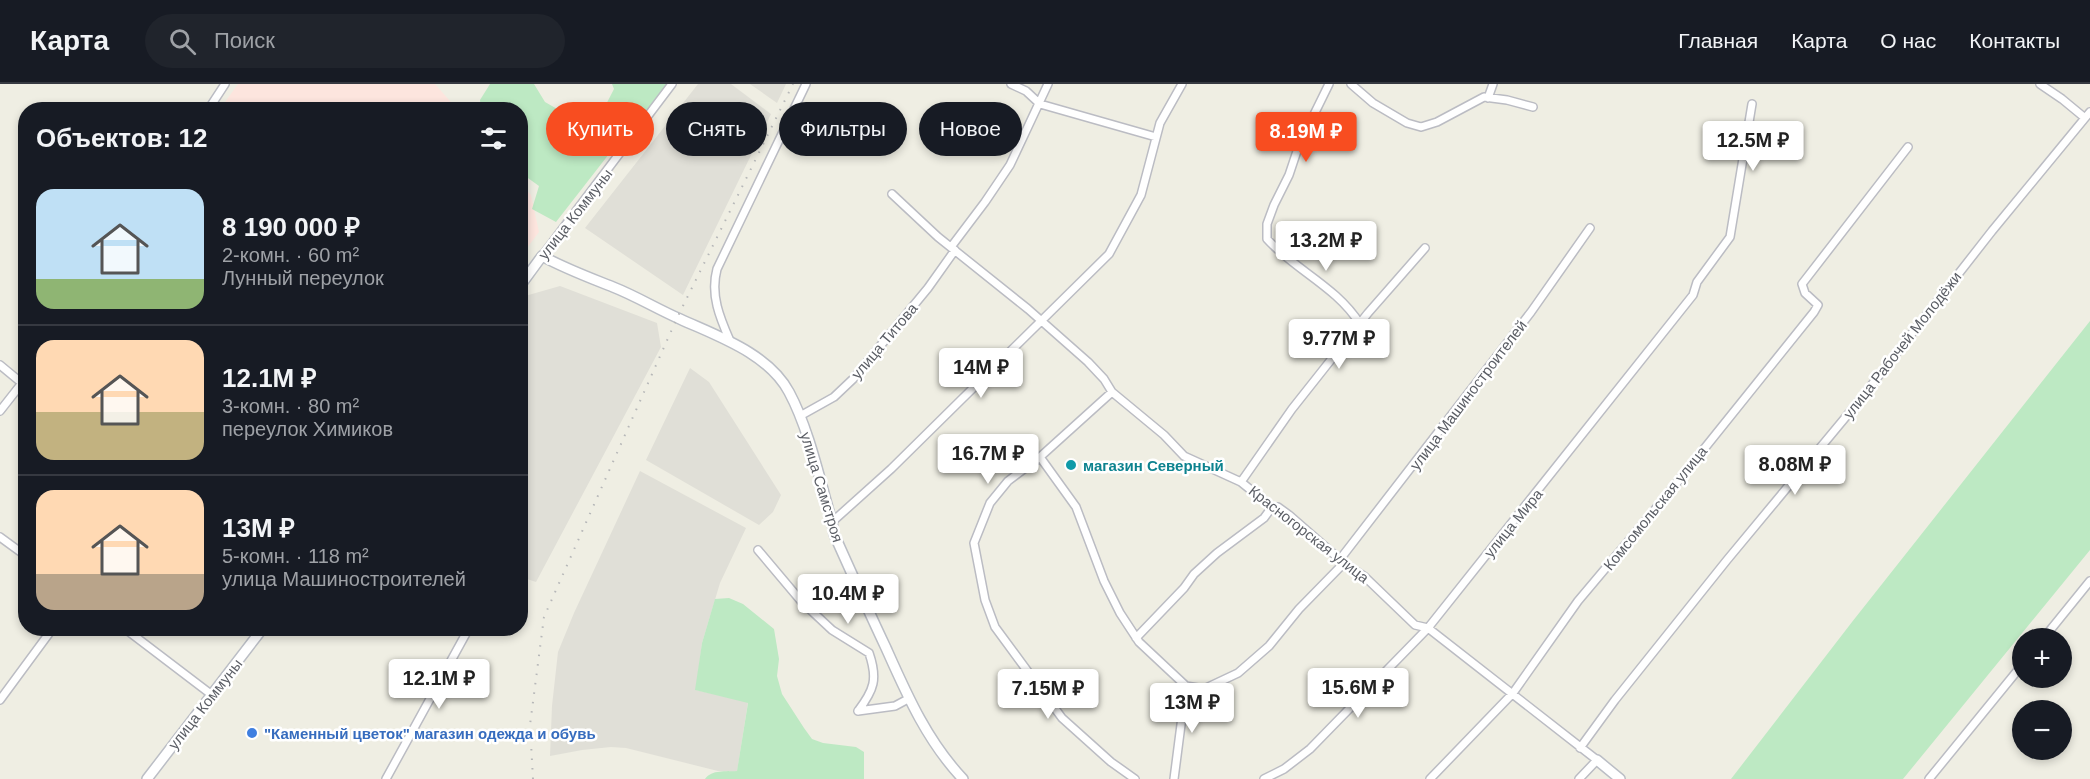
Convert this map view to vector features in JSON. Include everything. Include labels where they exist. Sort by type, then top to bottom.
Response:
[{"type":"street","points":[[213,102],[225,84]]},
{"type":"street","name":"улица Коммуны","points":[[528,275],[672,84]]},
{"type":"street","points":[[731,344],[717,313],[714,279],[806,84]]},
{"type":"street","points":[[1011,84],[1026,91],[1040,104],[1156,137]]},
{"type":"street","name":"улица Титова","points":[[800,416],[834,397],[853,379],[928,288],[1010,165],[1048,84]]},
{"type":"street","points":[[832,522],[891,469],[1109,254],[1141,195],[1160,123],[1182,84]]},
{"type":"street","points":[[1329,84],[1299,145],[1289,175],[1274,205],[1267,224],[1267,239],[1277,250],[1341,299],[1360,324]]},
{"type":"street","points":[[1351,84],[1373,103],[1407,123],[1421,127],[1437,122],[1484,97],[1533,107]]},
{"type":"street","points":[[1488,98],[1493,84]]},
{"type":"street","points":[[2040,84],[2085,118]]},
{"type":"street","name":"улица Мира","points":[[1264,779],[1284,769],[1310,750],[1428,628],[1693,295],[1697,282],[1730,237],[1752,104]]},
{"type":"street","name":"улица Рабочей Молодёжи","points":[[1580,748],[1615,700],[1720,569],[1859,401],[1992,231],[2090,112]]},
{"type":"street","name":"Комсомольская улица","points":[[1430,779],[1513,693],[1578,601],[1664,500],[1818,305],[1805,293],[1802,284],[1908,147]]},
{"type":"street","name":"Красногорская улица","points":[[892,194],[953,249],[1042,322],[1104,379],[1112,392],[1164,435],[1184,456],[1241,482],[1272,507],[1278,507],[1289,515],[1343,561],[1365,576],[1415,625],[1428,628],[1620,779]]},
{"type":"street","name":"улица Машиностроителей","points":[[1186,686],[1204,689],[1238,673],[1269,646],[1343,561],[1531,312],[1590,228]]},
{"type":"street","points":[[1241,482],[1292,409],[1425,248]]},
{"type":"street","name":"улица Самстроя","points":[[542,256],[576,274],[615,288],[693,325],[757,358],[773,371],[788,390],[800,416],[834,534],[908,699],[946,762],[963,779]]},
{"type":"street","points":[[0,365],[18,379]]},
{"type":"street","points":[[0,411],[18,391]]},
{"type":"street","points":[[1112,392],[1040,457],[1008,481],[990,503],[974,543],[985,600],[995,627],[1062,718],[1111,762],[1136,779]]},
{"type":"street","points":[[1040,457],[1076,507],[1104,581],[1120,613],[1136,638],[1186,686],[1174,779]]},
{"type":"street","points":[[1136,638],[1184,588],[1194,574],[1217,553],[1264,518],[1272,507]]},
{"type":"street","points":[[0,537],[18,550]]},
{"type":"street","points":[[758,550],[801,601],[832,630],[869,653],[874,666],[873,688],[858,711],[895,706],[908,699]]},
{"type":"street","points":[[2052,628],[2090,581]]},
{"type":"street","points":[[0,700],[47,636]]},
{"type":"street","points":[[135,636],[212,695]]},
{"type":"street","name":"улица Коммуны","points":[[147,779],[257,636]]},
{"type":"street","points":[[386,779],[466,636]]},
{"type":"street","points":[[1929,779],[2012,677]]},
{"type":"street","points":[[1579,779],[1597,760]]},
{"type":"shaded area","points":[[238,84],[435,84],[451,102],[225,102]]},
{"type":"shaded area","points":[[698,84],[731,84],[755,102],[684,102]]},
{"type":"shaded area","points":[[750,84],[786,84],[777,103]]},
{"type":"shaded area","points":[[666,125],[666,156],[751,156],[683,295],[585,228],[642,156],[654,156],[654,140]]},
{"type":"shaded area","points":[[528,192],[531,195],[539,232],[528,247]]},
{"type":"shaded area","points":[[560,286],[657,323],[661,347],[536,582],[528,579],[528,295]]},
{"type":"shaded area","points":[[690,368],[709,382],[781,495],[773,512],[759,525],[646,460]]},
{"type":"shaded area","points":[[640,471],[746,528],[720,583],[702,643],[696,690],[748,702],[737,772],[718,771],[626,748],[582,750],[550,756],[552,706],[558,652]]},
{"type":"green space","points":[[490,84],[534,84],[546,103],[546,156],[607,156],[556,222],[532,209],[539,186],[528,178],[528,102],[480,102]]},
{"type":"green space","points":[[612,84],[668,84],[654,102],[607,102],[614,89]]},
{"type":"green space","points":[[2090,321],[2090,550],[2026,628],[2012,628],[2012,646],[1903,779],[1731,779]]},
{"type":"green space","points":[[729,598],[743,604],[774,629],[779,659],[777,676],[782,694],[812,739],[823,743],[856,747],[864,752],[864,779],[705,779],[715,772],[737,771],[748,703],[695,690],[702,643],[715,599]]},
{"type":"railway","points":[[533,779],[530,725],[544,617],[677,318],[793,84]]},
{"type":"place","name":"магазин Северный","points":[[1071,465]]},
{"type":"place","name":"\"Каменный цветок\" магазин одежда и обувь","points":[[252,733]]}]
